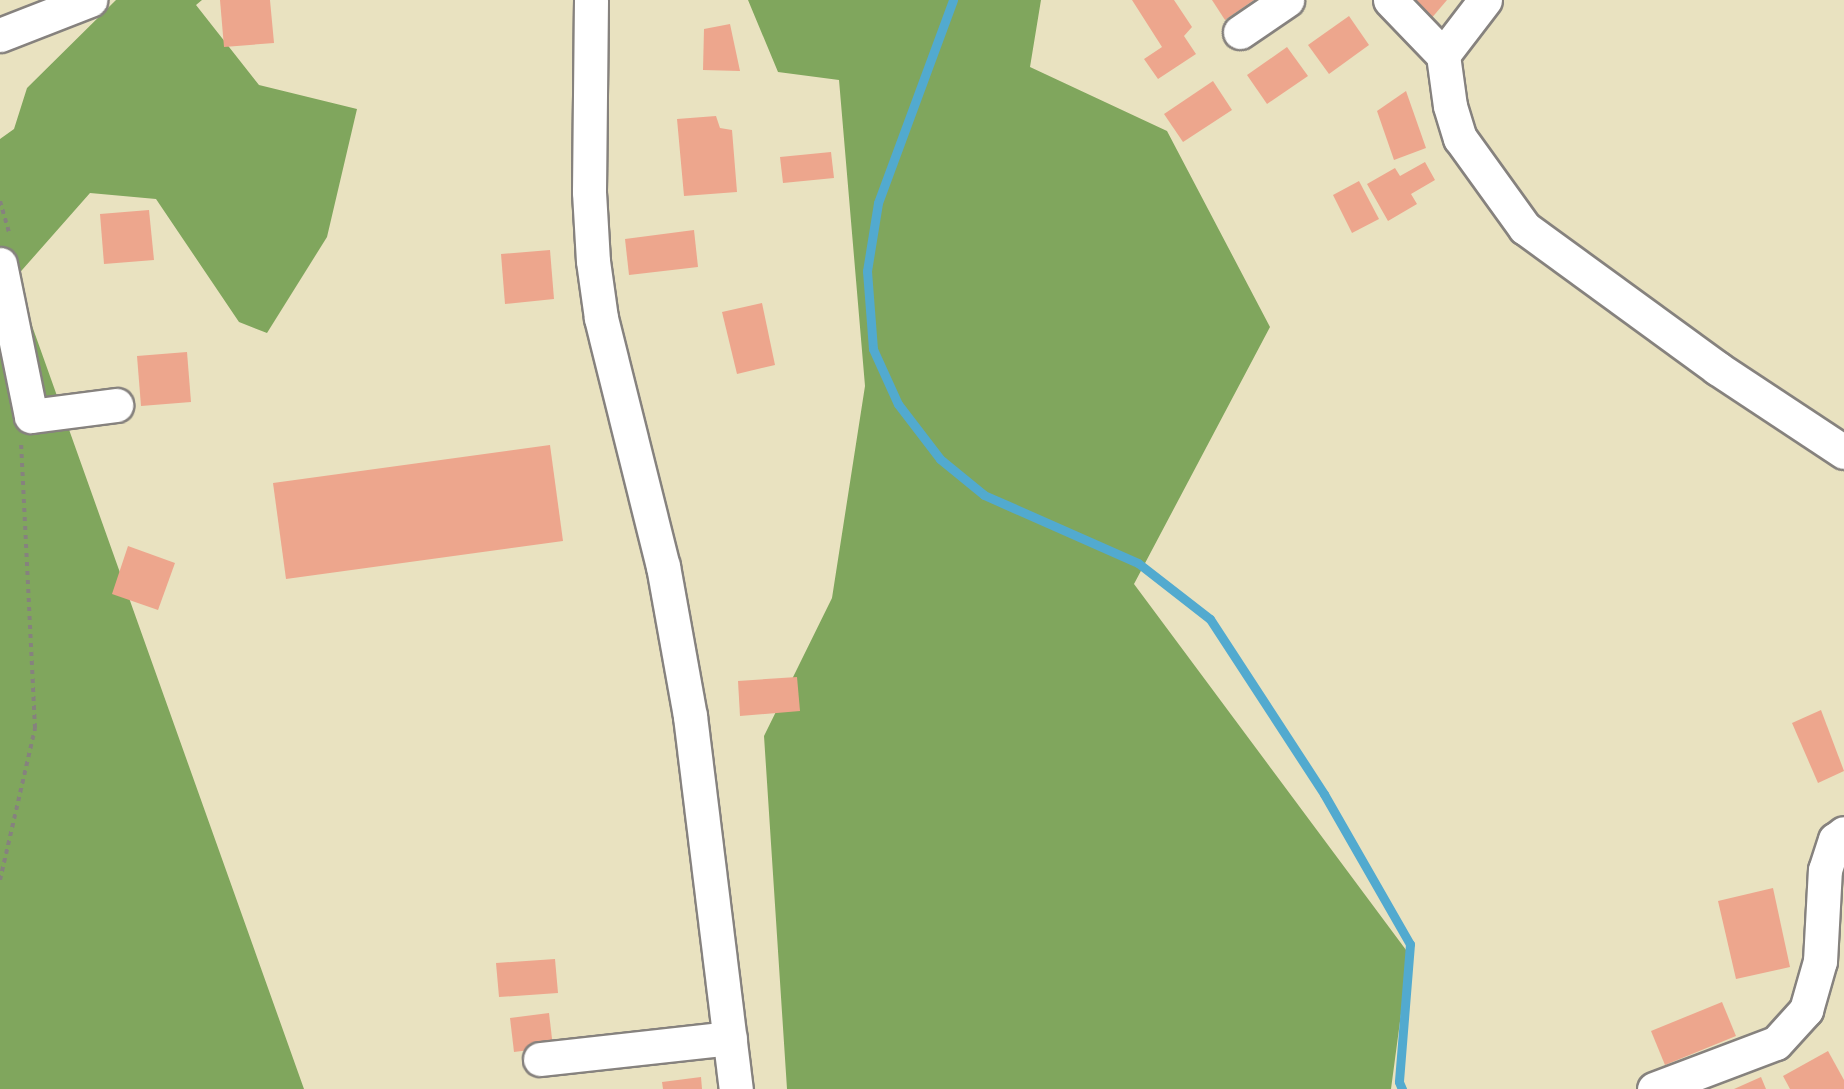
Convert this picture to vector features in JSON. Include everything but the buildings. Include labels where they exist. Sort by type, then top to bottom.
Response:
[{"type":"street","points":[[0,35],[90,0]]},
{"type":"street","points":[[591,0],[589,192],[593,261],[600,318],[663,566],[690,716],[736,1089]]},
{"type":"street","points":[[1240,32],[1287,0]]},
{"type":"street","points":[[1390,0],[1443,55],[1450,106],[1460,138],[1525,228],[1717,368],[1844,452]]},
{"type":"street","points":[[1443,55],[1485,0]]},
{"type":"street","points":[[6,253],[31,416],[116,405]]},
{"type":"street","points":[[1654,1089],[1776,1043],[1806,1010],[1820,961],[1825,870],[1835,840],[1844,833]]},
{"type":"street","points":[[540,1059],[730,1038]]},
{"type":"path","points":[[0,201],[6,253]]},
{"type":"path","points":[[0,880],[35,728],[20,436]]},
{"type":"green space","points":[[116,0],[202,0],[196,5],[259,85],[357,109],[327,237],[267,333],[239,322],[156,199],[90,193],[15,278],[304,1089],[0,1089],[0,139],[14,129],[27,88]]},
{"type":"green space","points":[[748,0],[1041,0],[1030,67],[1167,131],[1270,327],[1134,584],[1409,954],[1391,1089],[787,1089],[764,736],[832,598],[865,386],[839,80],[778,72]]},
{"type":"waterway","points":[[953,0],[878,203],[867,271],[873,349],[898,404],[940,459],[984,495],[1138,563],[1210,619],[1324,794],[1410,944],[1399,1082],[1402,1089]]}]
